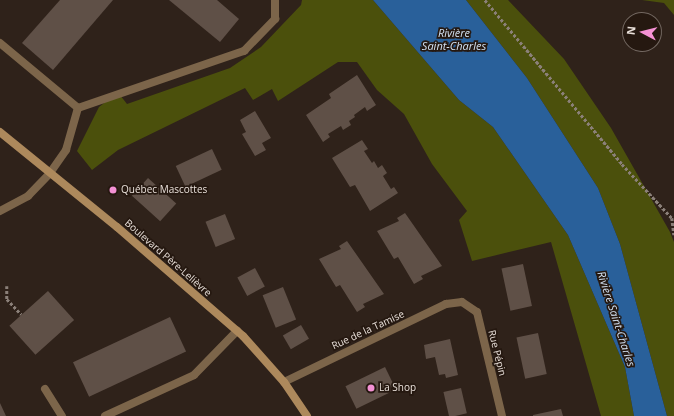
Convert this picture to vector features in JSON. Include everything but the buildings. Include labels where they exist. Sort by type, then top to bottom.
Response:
[{"type":"main road","name":"Boulevard Père-Lelièvre","points":[[0,132],[117,227],[237,332],[284,382],[307,416]]},
{"type":"street","points":[[78,108],[244,51],[275,19],[275,0]]},
{"type":"street","points":[[0,43],[78,108]]},
{"type":"street","points":[[0,211],[28,196],[50,173],[66,150],[78,108]]},
{"type":"street","name":"Rue de la Tamise","points":[[284,382],[446,304],[462,302]]},
{"type":"street","name":"Rue Pépin","points":[[462,302],[477,312],[502,416]]},
{"type":"street","points":[[105,416],[194,375],[237,332]]},
{"type":"street","points":[[45,389],[62,416]]},
{"type":"path","points":[[485,0],[617,158],[672,218],[674,235]]},
{"type":"path","points":[[6,286],[7,299],[21,314]]},
{"type":"green space","points":[[302,0],[373,0],[459,100],[493,127],[568,235],[625,367],[634,416],[601,416],[551,242],[472,261],[459,220],[467,211],[432,164],[404,114],[377,90],[357,62],[338,62],[278,101],[272,89],[253,100],[245,88],[118,150],[92,170],[77,151],[99,107],[108,100],[120,95],[127,104],[230,68],[261,47],[301,5]]},
{"type":"green space","points":[[466,0],[508,0],[564,59],[611,128],[670,232],[674,242],[674,416],[667,416],[620,244],[598,188],[527,78]]},
{"type":"green space","points":[[642,0],[674,0],[674,15],[664,3]]},
{"type":"water","name":"Rivière Saint-Charles","points":[[373,0],[466,0],[527,78],[598,188],[620,244],[667,416],[634,416],[625,367],[568,235],[493,127],[459,100]]},
{"type":"place","name":"Québec Mascottes","points":[[113,190]]},
{"type":"place","name":"La Shop","points":[[371,388]]}]
